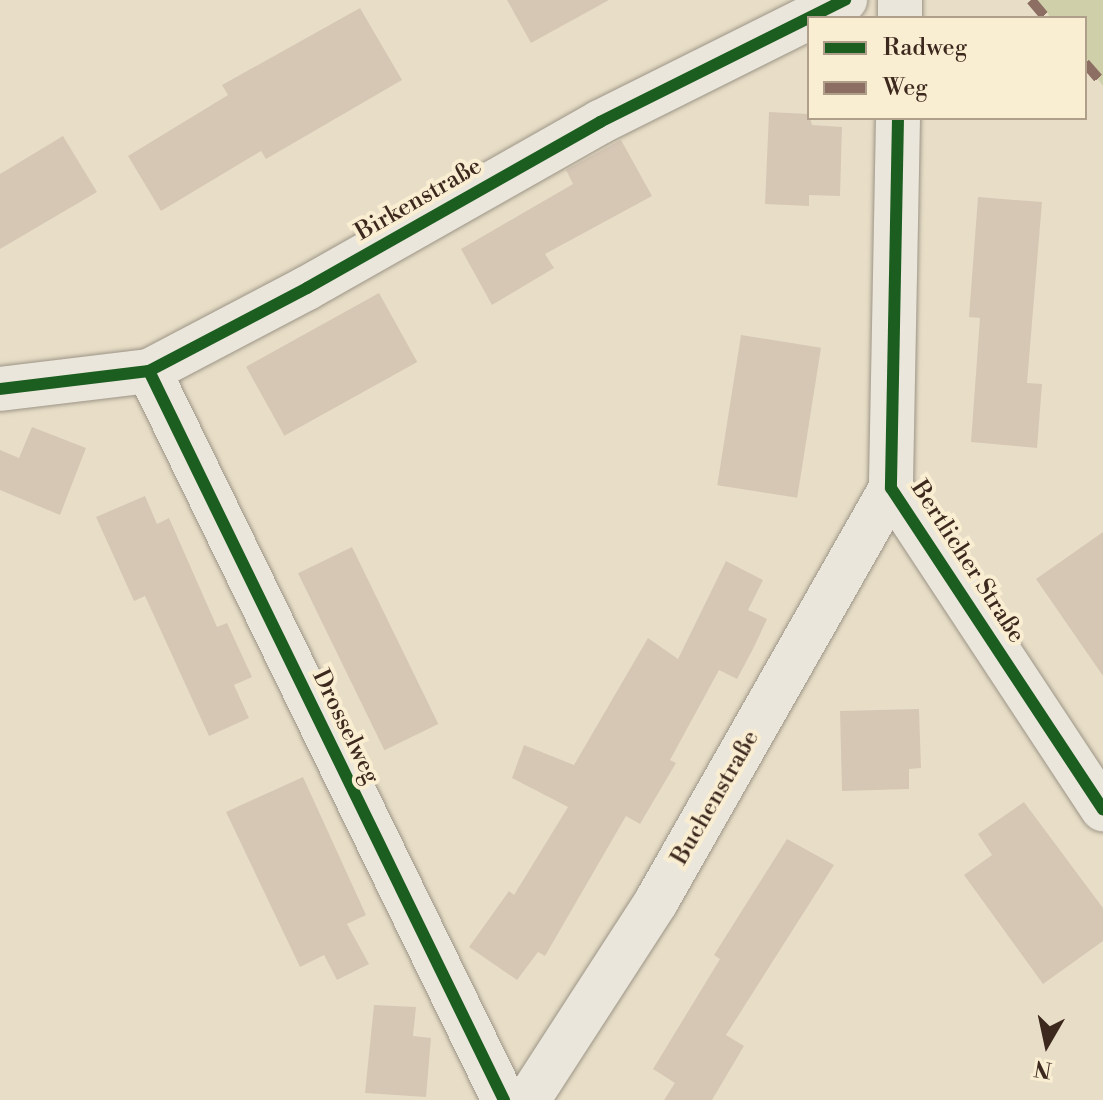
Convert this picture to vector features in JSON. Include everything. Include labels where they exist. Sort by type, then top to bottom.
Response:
[{"type":"street","name":"Birkenstraße","points":[[813,16],[845,0]]},
{"type":"street","name":"Birkenstraße","points":[[0,389],[149,371],[307,288],[600,122],[807,19]]},
{"type":"street","name":"Bertlicher Straße","points":[[898,120],[891,488],[1103,809]]},
{"type":"street","name":"Drosselweg","points":[[149,371],[504,1100]]},
{"type":"street","name":"Buchenstraße","points":[[528,1100],[656,902],[891,488]]},
{"type":"green space","points":[[1037,0],[1103,0],[1103,86],[1087,65],[1087,16],[1049,16]]},
{"type":"building","points":[[507,0],[609,0],[531,43]]},
{"type":"building","points":[[360,8],[402,80],[266,159],[261,151],[161,211],[128,156],[228,95],[222,85]]},
{"type":"building","points":[[769,112],[807,114],[807,120],[811,120],[812,125],[842,127],[840,196],[809,195],[809,206],[765,204]]},
{"type":"building","points":[[63,136],[97,192],[0,249],[0,174]]},
{"type":"building","points":[[621,140],[652,196],[545,254],[554,268],[492,305],[461,249],[573,184],[566,170]]},
{"type":"building","points":[[978,197],[1042,202],[1027,383],[1042,384],[1037,448],[971,442],[980,318],[969,317]]},
{"type":"building","points":[[379,293],[417,362],[284,436],[246,367]]},
{"type":"building","points":[[741,335],[821,348],[797,498],[717,485]]},
{"type":"building","points":[[32,427],[86,448],[60,515],[0,490],[0,450],[19,458]]},
{"type":"building","points":[[145,496],[157,524],[169,518],[217,627],[227,623],[252,677],[234,685],[249,718],[209,736],[145,596],[134,601],[96,517]]},
{"type":"building","points":[[1103,532],[1103,676],[1036,579]]},
{"type":"building","points":[[352,547],[438,724],[384,750],[298,573]]},
{"type":"building","points":[[726,561],[763,580],[748,610],[767,619],[753,649],[737,679],[719,670],[670,760],[676,763],[640,824],[626,816],[545,956],[538,952],[517,980],[469,947],[509,891],[514,895],[568,807],[512,778],[524,745],[574,765],[648,638],[678,659]]},
{"type":"building","points":[[919,709],[921,768],[909,769],[909,789],[842,791],[840,711]]},
{"type":"building","points":[[303,777],[366,915],[347,924],[369,964],[337,980],[324,955],[300,967],[226,812]]},
{"type":"building","points":[[1024,802],[1103,908],[1103,941],[1043,984],[964,875],[992,855],[978,834]]},
{"type":"building","points":[[787,839],[834,865],[726,1035],[744,1046],[712,1100],[664,1100],[675,1083],[653,1069],[720,959],[714,955]]},
{"type":"building","points":[[374,1005],[416,1007],[413,1036],[431,1038],[426,1097],[365,1093]]},
{"type":"marked path","points":[[1031,0],[1044,16]]},
{"type":"marked path","points":[[1087,65],[1103,84]]},
{"type":"cycle path","points":[[813,16],[845,0]]},
{"type":"cycle path","points":[[0,389],[149,371],[307,288],[600,122],[807,19]]},
{"type":"cycle path","points":[[898,120],[891,488],[1103,809]]},
{"type":"cycle path","points":[[149,371],[504,1100]]}]
